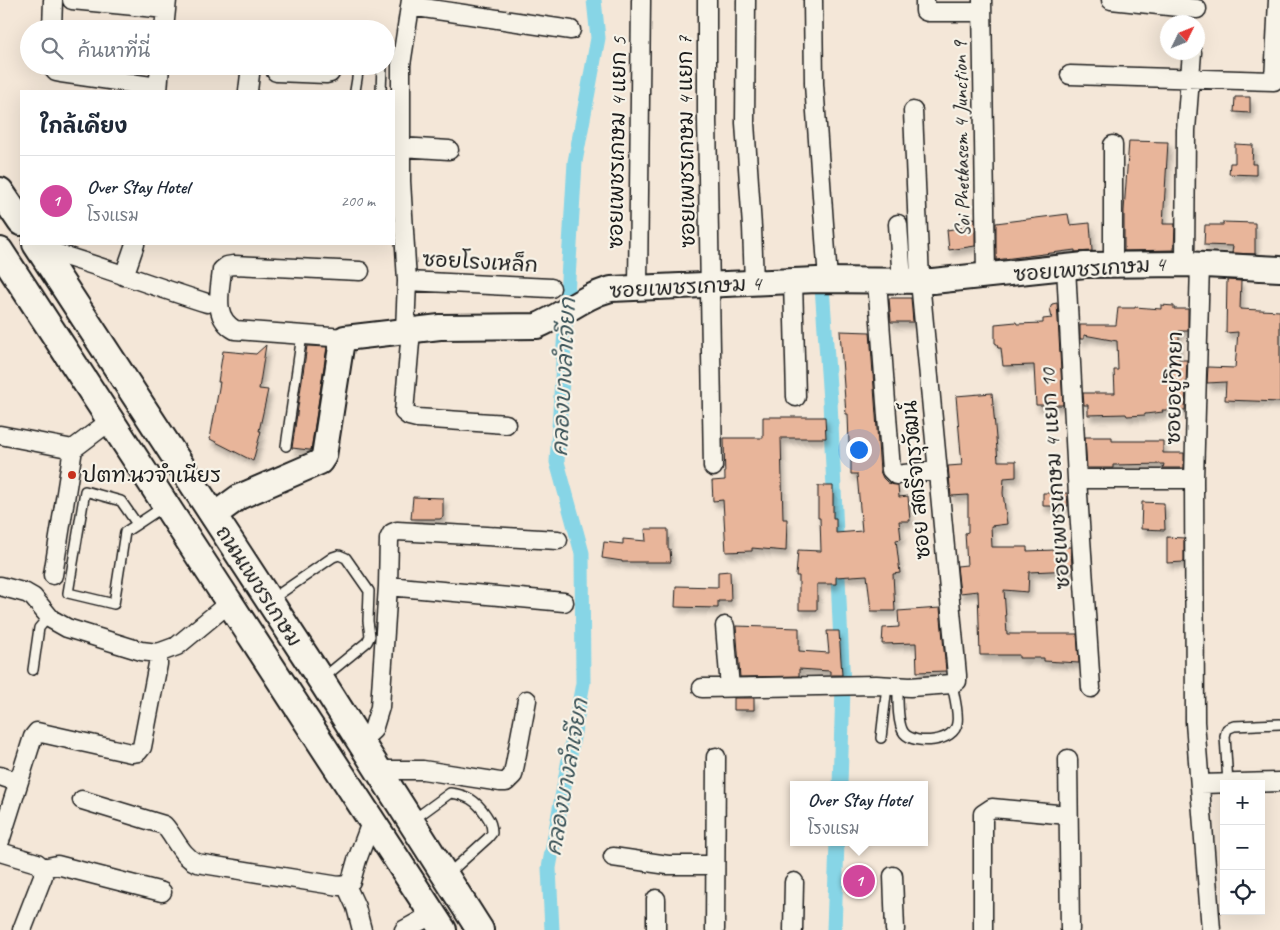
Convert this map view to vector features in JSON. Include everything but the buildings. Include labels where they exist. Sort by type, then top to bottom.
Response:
[{"type":"main road","points":[[0,191],[20,221]]},
{"type":"main road","name":"ถนนเพชรเกษม","points":[[37,246],[270,601],[480,930]]},
{"type":"main road","name":"ถนนเพชรเกษม","points":[[1,256],[438,922]]},
{"type":"street","points":[[52,20],[53,0]]},
{"type":"street","points":[[72,0],[166,5],[165,20]]},
{"type":"street","name":"ซอยเพชรเกษม 4 แยก 5","points":[[638,288],[641,0]]},
{"type":"street","name":"ซอยเพชรเกษม 4 แยก 7","points":[[707,0],[707,119],[713,467]]},
{"type":"street","points":[[746,0],[745,123],[754,282]]},
{"type":"street","points":[[813,0],[814,84],[823,280]]},
{"type":"street","points":[[925,0],[925,11],[928,12],[982,6]]},
{"type":"street","points":[[1111,0],[1196,10]]},
{"type":"street","points":[[1070,75],[1274,81],[1278,0]]},
{"type":"street","points":[[395,58],[410,3],[571,30]]},
{"type":"street","name":"Soi Phetkasem 4 Junction 9","points":[[982,6],[986,276]]},
{"type":"street","name":"ซอยอยู่วิทยา","points":[[1191,60],[1186,130],[1192,264],[1195,722],[1211,930]]},
{"type":"street","points":[[395,74],[401,147],[398,181],[399,241],[407,281],[408,331],[404,412],[408,416],[417,418],[506,424]]},
{"type":"street","points":[[73,75],[158,89],[159,75]]},
{"type":"street","points":[[248,90],[250,75]]},
{"type":"street","points":[[911,281],[913,111]]},
{"type":"street","points":[[1113,145],[1113,264]]},
{"type":"street","points":[[401,147],[448,150]]},
{"type":"street","points":[[898,224],[911,281]]},
{"type":"street","points":[[124,276],[135,245]]},
{"type":"street","points":[[37,246],[207,303]]},
{"type":"street","name":"ซอยเพชรเกษม 4","points":[[344,338],[440,327],[537,326],[598,292],[611,288],[823,280],[911,281],[1113,264],[1192,264],[1280,269]]},
{"type":"street","points":[[214,516],[239,497],[320,462],[324,456],[344,338],[235,330],[224,323],[218,307],[222,270],[227,266],[233,265],[360,271]]},
{"type":"street","name":"ซอยเพชรเกษม 4 แยก 10","points":[[1066,267],[1077,479],[1092,688]]},
{"type":"street","name":"ซอยโรงเหล็ก","points":[[407,281],[551,288]]},
{"type":"street","points":[[793,281],[796,397]]},
{"type":"street","points":[[877,281],[891,470],[896,475],[938,470]]},
{"type":"street","name":"ซอย สตรีจารุวัฒน์","points":[[911,281],[938,470],[955,679]]},
{"type":"street","points":[[53,575],[73,449],[110,421]]},
{"type":"street","points":[[0,435],[73,449]]},
{"type":"street","points":[[1077,479],[1194,479]]},
{"type":"street","points":[[360,742],[372,730],[380,706],[388,586],[389,539],[392,533],[397,531],[558,540]]},
{"type":"street","points":[[0,586],[26,593],[49,616],[67,628],[141,651],[158,653],[177,646],[230,603]]},
{"type":"street","points":[[388,586],[564,602]]},
{"type":"street","points":[[725,626],[730,688]]},
{"type":"street","points":[[0,841],[32,737],[38,732],[132,753],[138,752],[142,747],[158,664],[158,653]]},
{"type":"street","points":[[702,688],[892,686],[955,679]]},
{"type":"street","points":[[378,770],[423,770],[506,782],[513,775],[527,700]]},
{"type":"street","points":[[715,930],[716,757]]},
{"type":"street","points":[[1068,759],[1070,930]]},
{"type":"street","points":[[0,776],[18,782]]},
{"type":"street","points":[[1265,783],[1280,782]]},
{"type":"street","points":[[1200,784],[1220,784]]},
{"type":"street","points":[[82,800],[164,824],[173,834],[186,856],[197,863],[340,886],[346,885],[351,881],[372,820]]},
{"type":"street","points":[[983,930],[984,814],[992,808],[1068,814]]},
{"type":"street","points":[[0,852],[37,863],[43,868]]},
{"type":"street","points":[[613,857],[668,865],[715,865]]},
{"type":"street","points":[[43,868],[57,865],[162,892]]},
{"type":"street","points":[[22,930],[43,876],[43,868]]},
{"type":"street","points":[[893,876],[895,930]]},
{"type":"street","points":[[793,930],[794,882]]},
{"type":"street","points":[[346,885],[356,907],[362,930]]},
{"type":"street","points":[[656,898],[656,930]]},
{"type":"street","points":[[404,930],[438,922]]},
{"type":"lane","points":[[355,90],[358,75]]},
{"type":"lane","points":[[380,90],[381,75]]},
{"type":"lane","points":[[286,446],[302,335]]},
{"type":"lane","points":[[137,524],[122,501],[85,491],[68,593],[114,604],[125,532],[166,505]]},
{"type":"lane","points":[[270,601],[333,557],[339,555],[346,558],[369,591],[368,621],[370,636],[367,642],[321,680]]},
{"type":"lane","points":[[33,670],[39,628],[49,616]]},
{"type":"lane","points":[[892,686],[903,732],[911,738],[925,740],[945,738],[954,731],[957,723],[955,679]]},
{"type":"lane","points":[[881,738],[892,686]]},
{"type":"lane","points":[[1228,780],[1225,736],[1227,729],[1234,726],[1280,724]]},
{"type":"lane","points":[[411,822],[450,793],[466,796],[476,801],[480,806],[492,825],[492,833],[446,876]]},
{"type":"waterway","name":"คลองบางลำเจียก","points":[[552,930],[549,868],[583,683],[582,553],[557,462],[575,162],[598,38],[594,0]]},
{"type":"waterway","points":[[821,272],[830,401],[843,688],[840,781]]},
{"type":"waterway","points":[[834,930],[837,846]]},
{"type":"place","name":"ปตท.นวจำเนียร","points":[[72,475]]},
{"type":"place","name":"Over Stay Hotel","points":[[859,881]]}]
